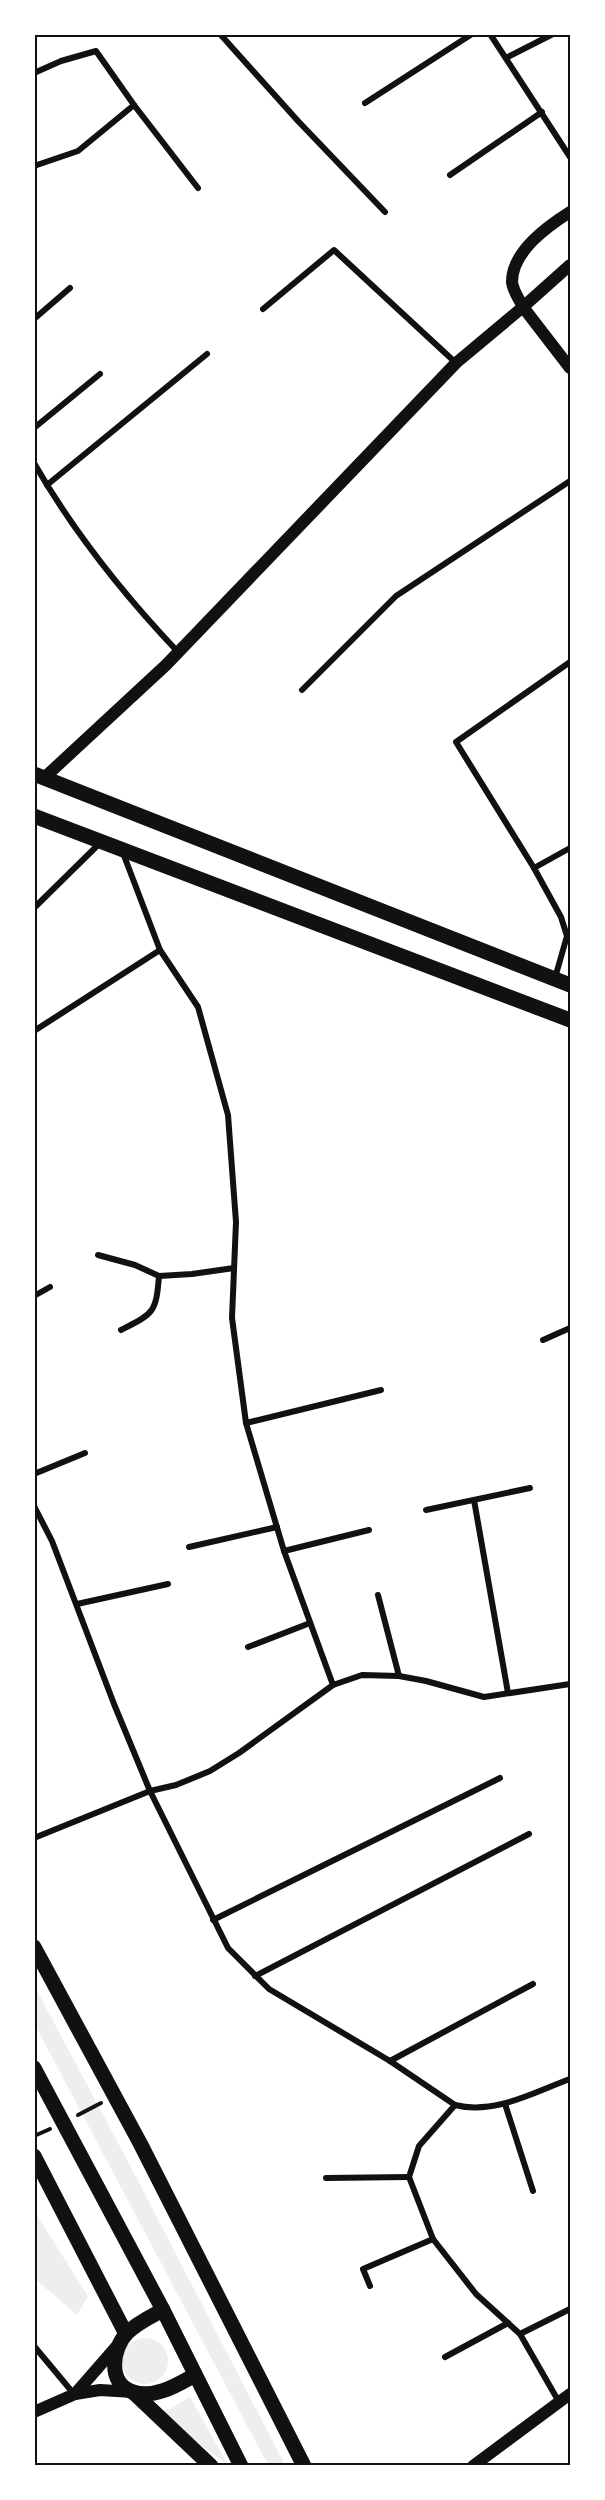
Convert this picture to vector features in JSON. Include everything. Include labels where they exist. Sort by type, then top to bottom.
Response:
[{"type":"main road","points":[[570,212],[533,241],[518,261],[512,279],[513,290],[523,307],[570,368]]},
{"type":"main road","points":[[570,265],[456,363],[116,714],[39,776],[570,985]]},
{"type":"main road","points":[[34,816],[570,1020]]},
{"type":"main road","points":[[34,1947],[140,2143],[304,2466]]},
{"type":"main road","points":[[34,2068],[162,2310],[241,2466]]},
{"type":"main road","points":[[34,2156],[122,2340],[114,2360],[114,2368],[120,2382],[211,2466]]},
{"type":"main road","points":[[75,2394],[122,2340],[142,2322],[162,2310]]},
{"type":"main road","points":[[34,2412],[75,2394],[100,2390],[165,2391],[195,2375]]},
{"type":"main road","points":[[473,2466],[570,2394]]},
{"type":"street","points":[[220,34],[298,122],[385,212]]},
{"type":"street","points":[[365,103],[472,34]]},
{"type":"street","points":[[490,34],[570,157]]},
{"type":"street","points":[[506,58],[553,34]]},
{"type":"street","points":[[34,72],[96,51],[198,188]]},
{"type":"street","points":[[34,166],[78,152],[134,105]]},
{"type":"street","points":[[450,175],[542,112]]},
{"type":"street","points":[[262,309],[334,250],[456,363]]},
{"type":"street","points":[[34,319],[70,288]]},
{"type":"street","points":[[47,485],[207,354]]},
{"type":"street","points":[[34,428],[100,374]]},
{"type":"street","points":[[34,463],[118,586],[178,652]]},
{"type":"street","points":[[302,690],[396,596],[570,481]]},
{"type":"street","points":[[555,979],[567,951],[567,936],[561,916],[456,742],[570,662]]},
{"type":"street","points":[[34,908],[101,841]]},
{"type":"street","points":[[534,868],[570,848]]},
{"type":"street","points":[[122,850],[160,950],[198,1007],[228,1115],[236,1222],[232,1318],[246,1423],[284,1551],[333,1685]]},
{"type":"street","points":[[34,1031],[160,950]]},
{"type":"street","points":[[98,1255],[135,1265],[159,1276],[234,1268]]},
{"type":"street","points":[[121,1330],[149,1315],[157,1303],[159,1276]]},
{"type":"street","points":[[34,1296],[50,1287]]},
{"type":"street","points":[[543,1340],[570,1328]]},
{"type":"street","points":[[246,1423],[381,1390]]},
{"type":"street","points":[[34,1474],[85,1453]]},
{"type":"street","points":[[426,1510],[530,1488]]},
{"type":"street","points":[[474,1500],[508,1693]]},
{"type":"street","points":[[34,1506],[52,1541],[150,1791],[228,1948],[269,1989],[390,2061],[455,2105],[468,2108],[506,2104],[570,2079]]},
{"type":"street","points":[[189,1547],[278,1527]]},
{"type":"street","points":[[284,1551],[369,1530]]},
{"type":"street","points":[[77,1604],[168,1584]]},
{"type":"street","points":[[378,1595],[399,1676]]},
{"type":"street","points":[[248,1647],[310,1623]]},
{"type":"street","points":[[34,1838],[150,1791],[176,1785],[210,1771],[239,1753],[333,1685],[362,1675],[399,1676],[484,1697],[570,1684]]},
{"type":"street","points":[[213,1920],[500,1778]]},
{"type":"street","points":[[255,1976],[529,1834]]},
{"type":"street","points":[[390,2061],[533,1984]]},
{"type":"street","points":[[506,2104],[533,2191]]},
{"type":"street","points":[[455,2105],[418,2146],[409,2177],[433,2239],[476,2294],[520,2334],[559,2402]]},
{"type":"street","points":[[326,2178],[409,2177]]},
{"type":"street","points":[[370,2286],[363,2270],[433,2239]]},
{"type":"street","points":[[520,2334],[570,2309]]},
{"type":"street","points":[[445,2357],[508,2323]]},
{"type":"street","points":[[34,2346],[75,2394]]},
{"type":"shaded area","points":[[34,1985],[285,2465],[268,2465],[35,2025]]},
{"type":"shaded area","points":[[35,2212],[88,2296],[77,2315],[35,2279]]},
{"type":"shaded area","points":[[145,2338],[161,2345],[168,2361],[161,2377],[145,2384],[129,2377],[122,2361],[129,2345]]},
{"type":"shaded area","points":[[190,2397],[228,2465],[161,2415],[159,2410],[170,2409]]}]
